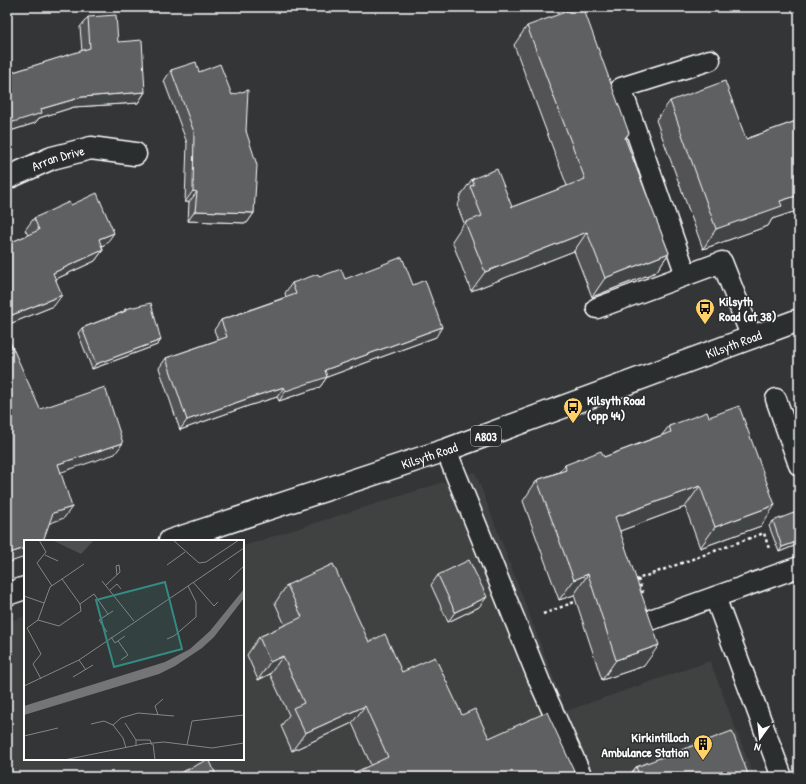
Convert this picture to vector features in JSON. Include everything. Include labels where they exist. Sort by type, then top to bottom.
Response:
[{"type":"main road","name":"Arran Drive","points":[[7,178],[52,158],[91,148],[135,154]]},
{"type":"main road","name":"Kilsyth Road","points":[[173,540],[446,450],[799,320]]},
{"type":"main road","points":[[7,594],[24,588]]},
{"type":"lane","points":[[686,275],[621,88],[710,60]]},
{"type":"lane","points":[[597,308],[722,262],[752,338]]},
{"type":"lane","points":[[776,398],[799,465]]},
{"type":"lane","points":[[446,450],[541,685],[582,777]]},
{"type":"lane","points":[[653,619],[716,598],[799,567]]},
{"type":"lane","points":[[716,598],[782,777]]},
{"type":"path","points":[[631,582],[764,533],[778,574]]},
{"type":"path","points":[[516,624],[581,600]]},
{"type":"shaded area","points":[[475,472],[566,711],[710,661],[754,777],[7,777],[7,622],[24,616],[24,760],[244,760],[244,546]]},
{"type":"building","points":[[579,7],[583,7],[629,133],[625,138],[669,253],[605,278],[587,232],[485,272],[465,222],[482,216],[470,186],[474,185],[472,179],[497,169],[512,207],[585,179],[527,26]]},
{"type":"building","points":[[116,15],[118,42],[142,40],[145,92],[82,97],[41,109],[42,113],[7,124],[7,74],[90,48],[88,17]]},
{"type":"building","points":[[196,62],[199,72],[220,64],[232,95],[248,90],[246,131],[257,165],[254,213],[195,211],[197,192],[193,191],[194,132],[171,70]]},
{"type":"building","points":[[725,81],[746,139],[799,120],[799,195],[780,201],[782,206],[716,229],[670,101]]},
{"type":"building","points":[[97,193],[114,233],[99,239],[103,250],[53,273],[62,295],[7,317],[7,244],[39,230],[34,218],[69,202],[71,205]]},
{"type":"building","points":[[402,257],[413,285],[425,280],[442,327],[325,370],[327,377],[286,391],[284,387],[187,420],[166,358],[227,337],[221,320],[296,294],[292,283],[318,274],[319,277],[341,269],[345,279]]},
{"type":"building","points":[[151,303],[161,340],[96,364],[82,328],[126,311],[125,309]]},
{"type":"building","points":[[7,335],[40,409],[105,387],[123,443],[58,464],[72,507],[53,513],[43,540],[24,540],[24,548],[7,554]]},
{"type":"building","points":[[739,406],[775,505],[715,527],[700,486],[615,517],[659,645],[616,660],[588,574],[574,580],[537,480],[566,470],[565,465],[601,451],[604,457],[671,432],[669,426],[707,412],[709,417]]},
{"type":"building","points":[[799,511],[799,541],[782,547],[773,521]]},
{"type":"building","points":[[469,560],[487,597],[455,612],[438,575]]},
{"type":"building","points":[[333,564],[369,642],[385,634],[402,672],[435,657],[462,715],[475,709],[489,738],[547,712],[577,777],[345,777],[388,757],[365,706],[305,733],[293,708],[304,703],[283,656],[270,662],[259,637],[302,617],[287,585]]},
{"type":"building","points":[[732,731],[749,777],[640,777],[636,767]]},
{"type":"building","points":[[209,760],[217,777],[182,777],[180,773]]},
{"type":"place","name":"Kilsyth Road (at 38)","points":[[705,325]]},
{"type":"place","name":"Kilsyth Road (opp 44)","points":[[573,424]]},
{"type":"place","name":"Kirkintilloch Ambulance Station","points":[[703,761]]}]
